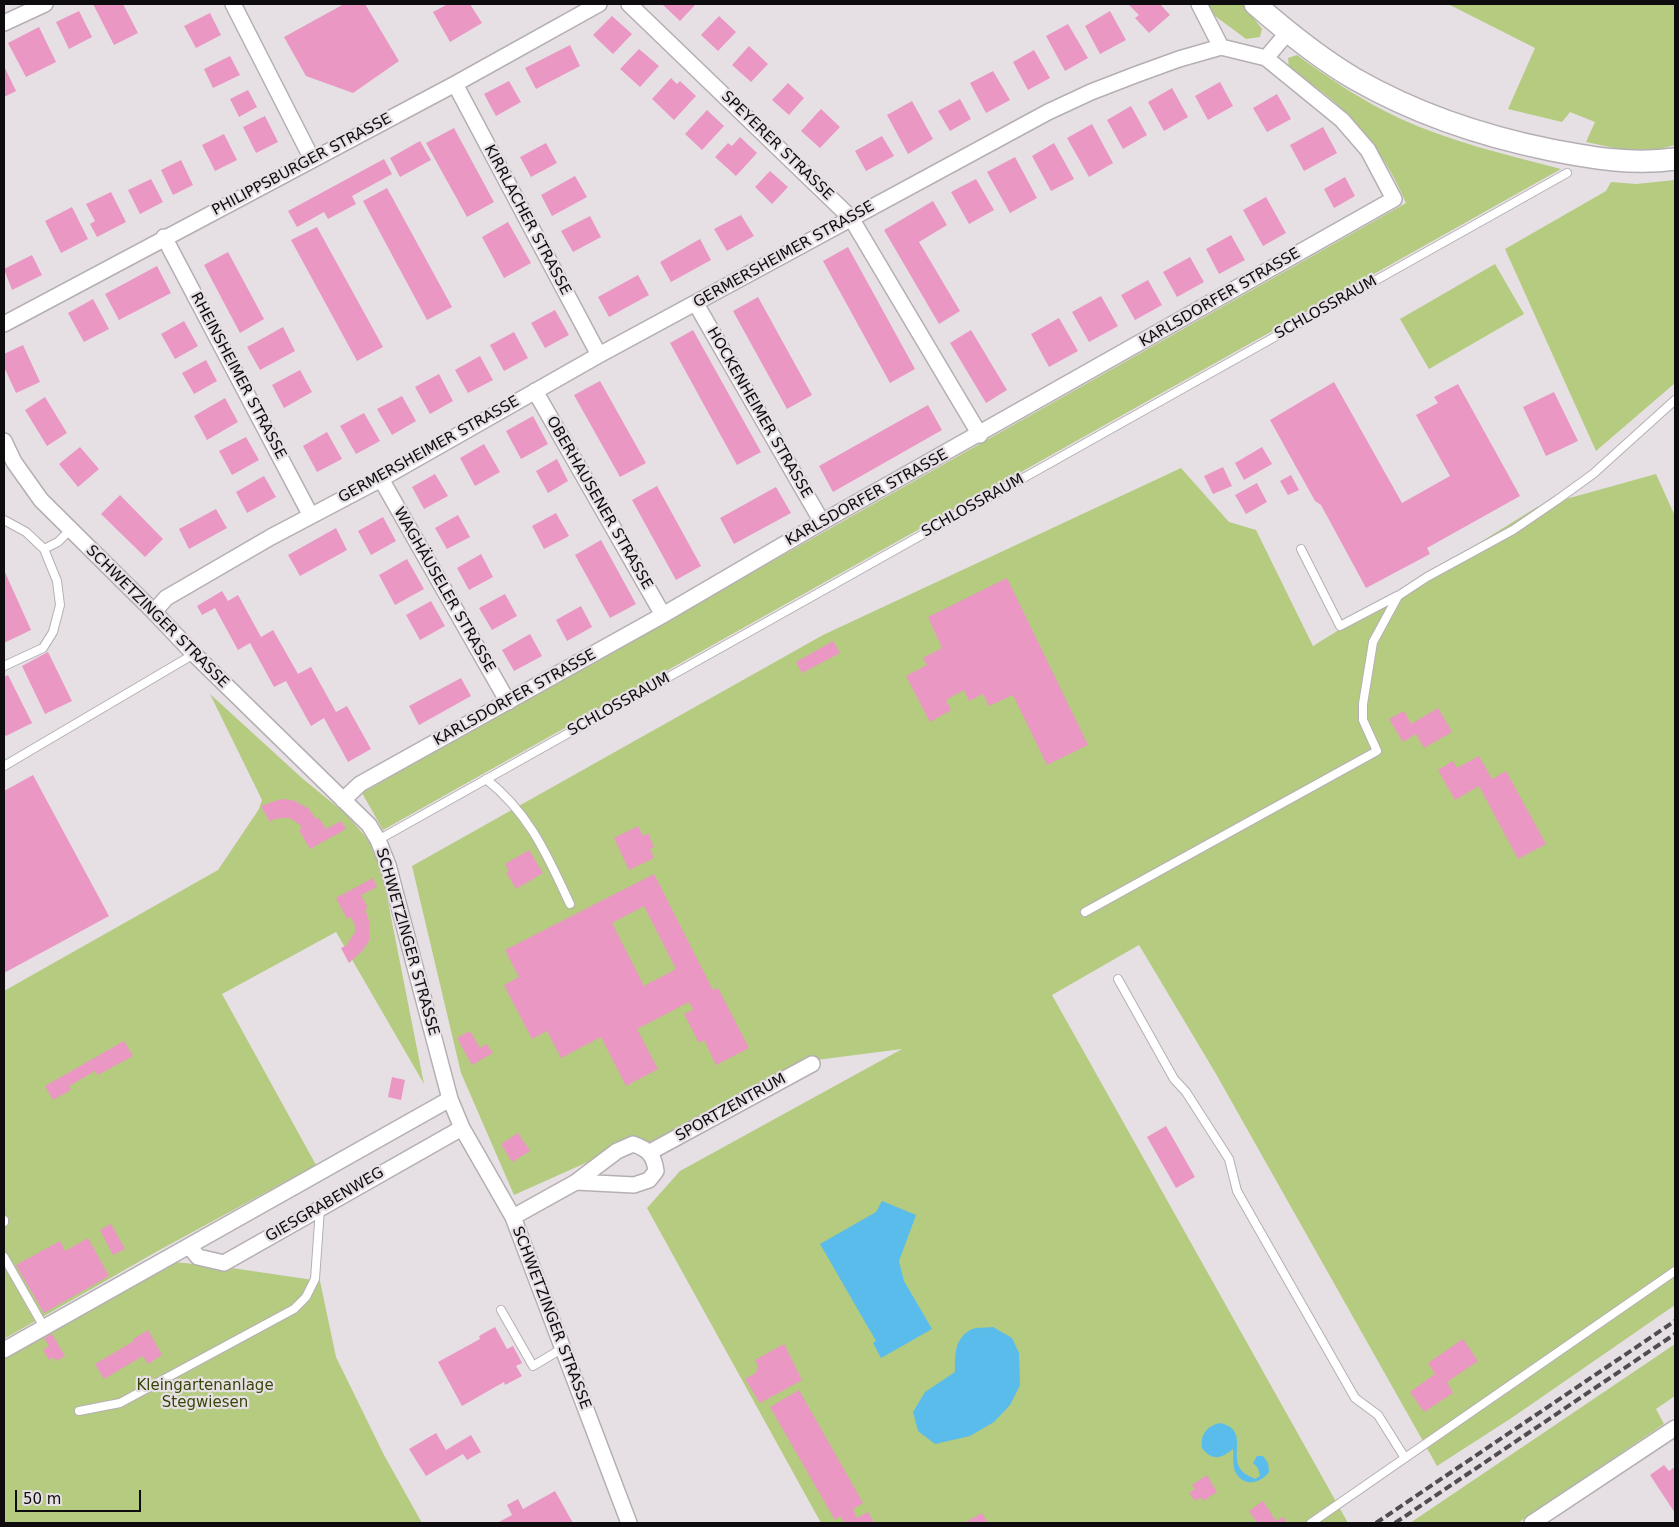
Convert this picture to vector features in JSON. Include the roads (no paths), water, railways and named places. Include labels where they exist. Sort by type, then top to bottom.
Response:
[{"type":"main road","points":[[1255,4],[1288,32],[1355,79],[1435,118],[1473,131],[1603,160],[1648,162],[1675,159]]},
{"type":"street","points":[[4,23],[45,4]]},
{"type":"street","points":[[233,4],[312,159]]},
{"type":"street","name":"PHILIPPSBURGER STRASSE","points":[[4,324],[164,237],[455,84],[599,4]]},
{"type":"street","name":"SPEYERER STRASSE","points":[[629,4],[851,218],[980,434]]},
{"type":"street","points":[[1199,4],[1221,47]]},
{"type":"street","points":[[1266,58],[1288,32]]},
{"type":"street","name":"GERMERSHEIMER STRASSE","points":[[154,612],[166,598],[196,579],[381,479],[599,355],[696,304],[851,218],[1048,112],[1091,92],[1179,58],[1221,47],[1266,58],[1342,120],[1368,150],[1394,199]]},
{"type":"street","name":"KIRRLACHER STRASSE","points":[[455,84],[599,355]]},
{"type":"street","name":"KARLSDORFER STRASSE","points":[[343,800],[360,784],[508,702],[822,522],[1394,199]]},
{"type":"street","name":"RHEINSHEIMER STRASSE","points":[[164,237],[311,516]]},
{"type":"street","name":"HOCKENHEIMER STRASSE","points":[[696,304],[822,522]]},
{"type":"street","name":"OBERHAUSENER STRASSE","points":[[536,391],[663,614]]},
{"type":"street","name":"SCHWETZINGER STRASSE","points":[[4,441],[14,462],[41,500],[194,654],[369,825],[378,840],[388,865],[450,1099],[462,1128],[513,1217],[630,1523]]},
{"type":"street","name":"WAGHÄUSELER STRASSE","points":[[381,479],[508,702]]},
{"type":"street","name":"SPORTZENTRUM","points":[[650,1152],[812,1064]]},
{"type":"street","name":"GIESGRABENWEG","points":[[4,1350],[450,1099]]},
{"type":"street","name":"GIESGRABENWEG","points":[[189,1246],[198,1257],[224,1263],[462,1128]]},
{"type":"street","points":[[513,1217],[576,1182],[618,1151],[633,1144],[650,1152],[655,1162],[656,1171],[649,1180],[634,1185],[576,1182]]},
{"type":"street","points":[[1532,1523],[1675,1428]]},
{"type":"lane","name":"SCHLOSSRAUM","points":[[378,840],[1567,173]]},
{"type":"lane","points":[[1301,549],[1340,626],[1398,596],[1427,577],[1513,530],[1593,474],[1675,400]]},
{"type":"lane","points":[[4,520],[26,532],[44,549],[57,580],[60,605],[54,632],[43,648],[4,666]]},
{"type":"lane","points":[[44,549],[58,542],[70,530]]},
{"type":"lane","points":[[1085,912],[1378,751],[1363,720],[1363,704],[1373,642],[1398,596]]},
{"type":"lane","points":[[4,766],[194,654]]},
{"type":"lane","points":[[486,779],[504,793],[524,816],[540,842],[570,904]]},
{"type":"lane","points":[[1118,979],[1174,1079],[1186,1092],[1229,1159],[1237,1191],[1355,1398],[1378,1414],[1405,1458]]},
{"type":"lane","points":[[79,1411],[120,1403],[294,1309],[306,1297],[315,1279],[320,1207]]},
{"type":"lane","points":[[4,1258],[44,1327]]},
{"type":"lane","points":[[1311,1523],[1675,1272]]},
{"type":"lane","points":[[501,1310],[533,1366],[563,1348]]},
{"type":"water","points":[[882,1201],[916,1215],[899,1261],[904,1281],[932,1329],[881,1358],[873,1343],[876,1341],[820,1244],[876,1212]]},
{"type":"water","points":[[993,1327],[1012,1338],[1019,1353],[1020,1385],[1010,1405],[994,1422],[970,1436],[935,1444],[918,1431],[913,1412],[925,1392],[955,1372],[957,1348],[962,1337],[972,1329]]},
{"type":"water","points":[[1220,1423],[1228,1426],[1236,1435],[1237,1460],[1240,1469],[1255,1479],[1260,1476],[1258,1468],[1253,1463],[1257,1456],[1263,1456],[1268,1463],[1269,1472],[1265,1476],[1252,1482],[1243,1480],[1235,1471],[1233,1449],[1221,1457],[1213,1457],[1202,1448],[1202,1439],[1205,1431],[1211,1426]]},
{"type":"railway","points":[[1376,1523],[1675,1321]]},
{"type":"railway","points":[[1395,1523],[1675,1334]]},
{"type":"park label","name":"Kleingartenanlage Stegwiesen","points":[[205,1394]]}]
